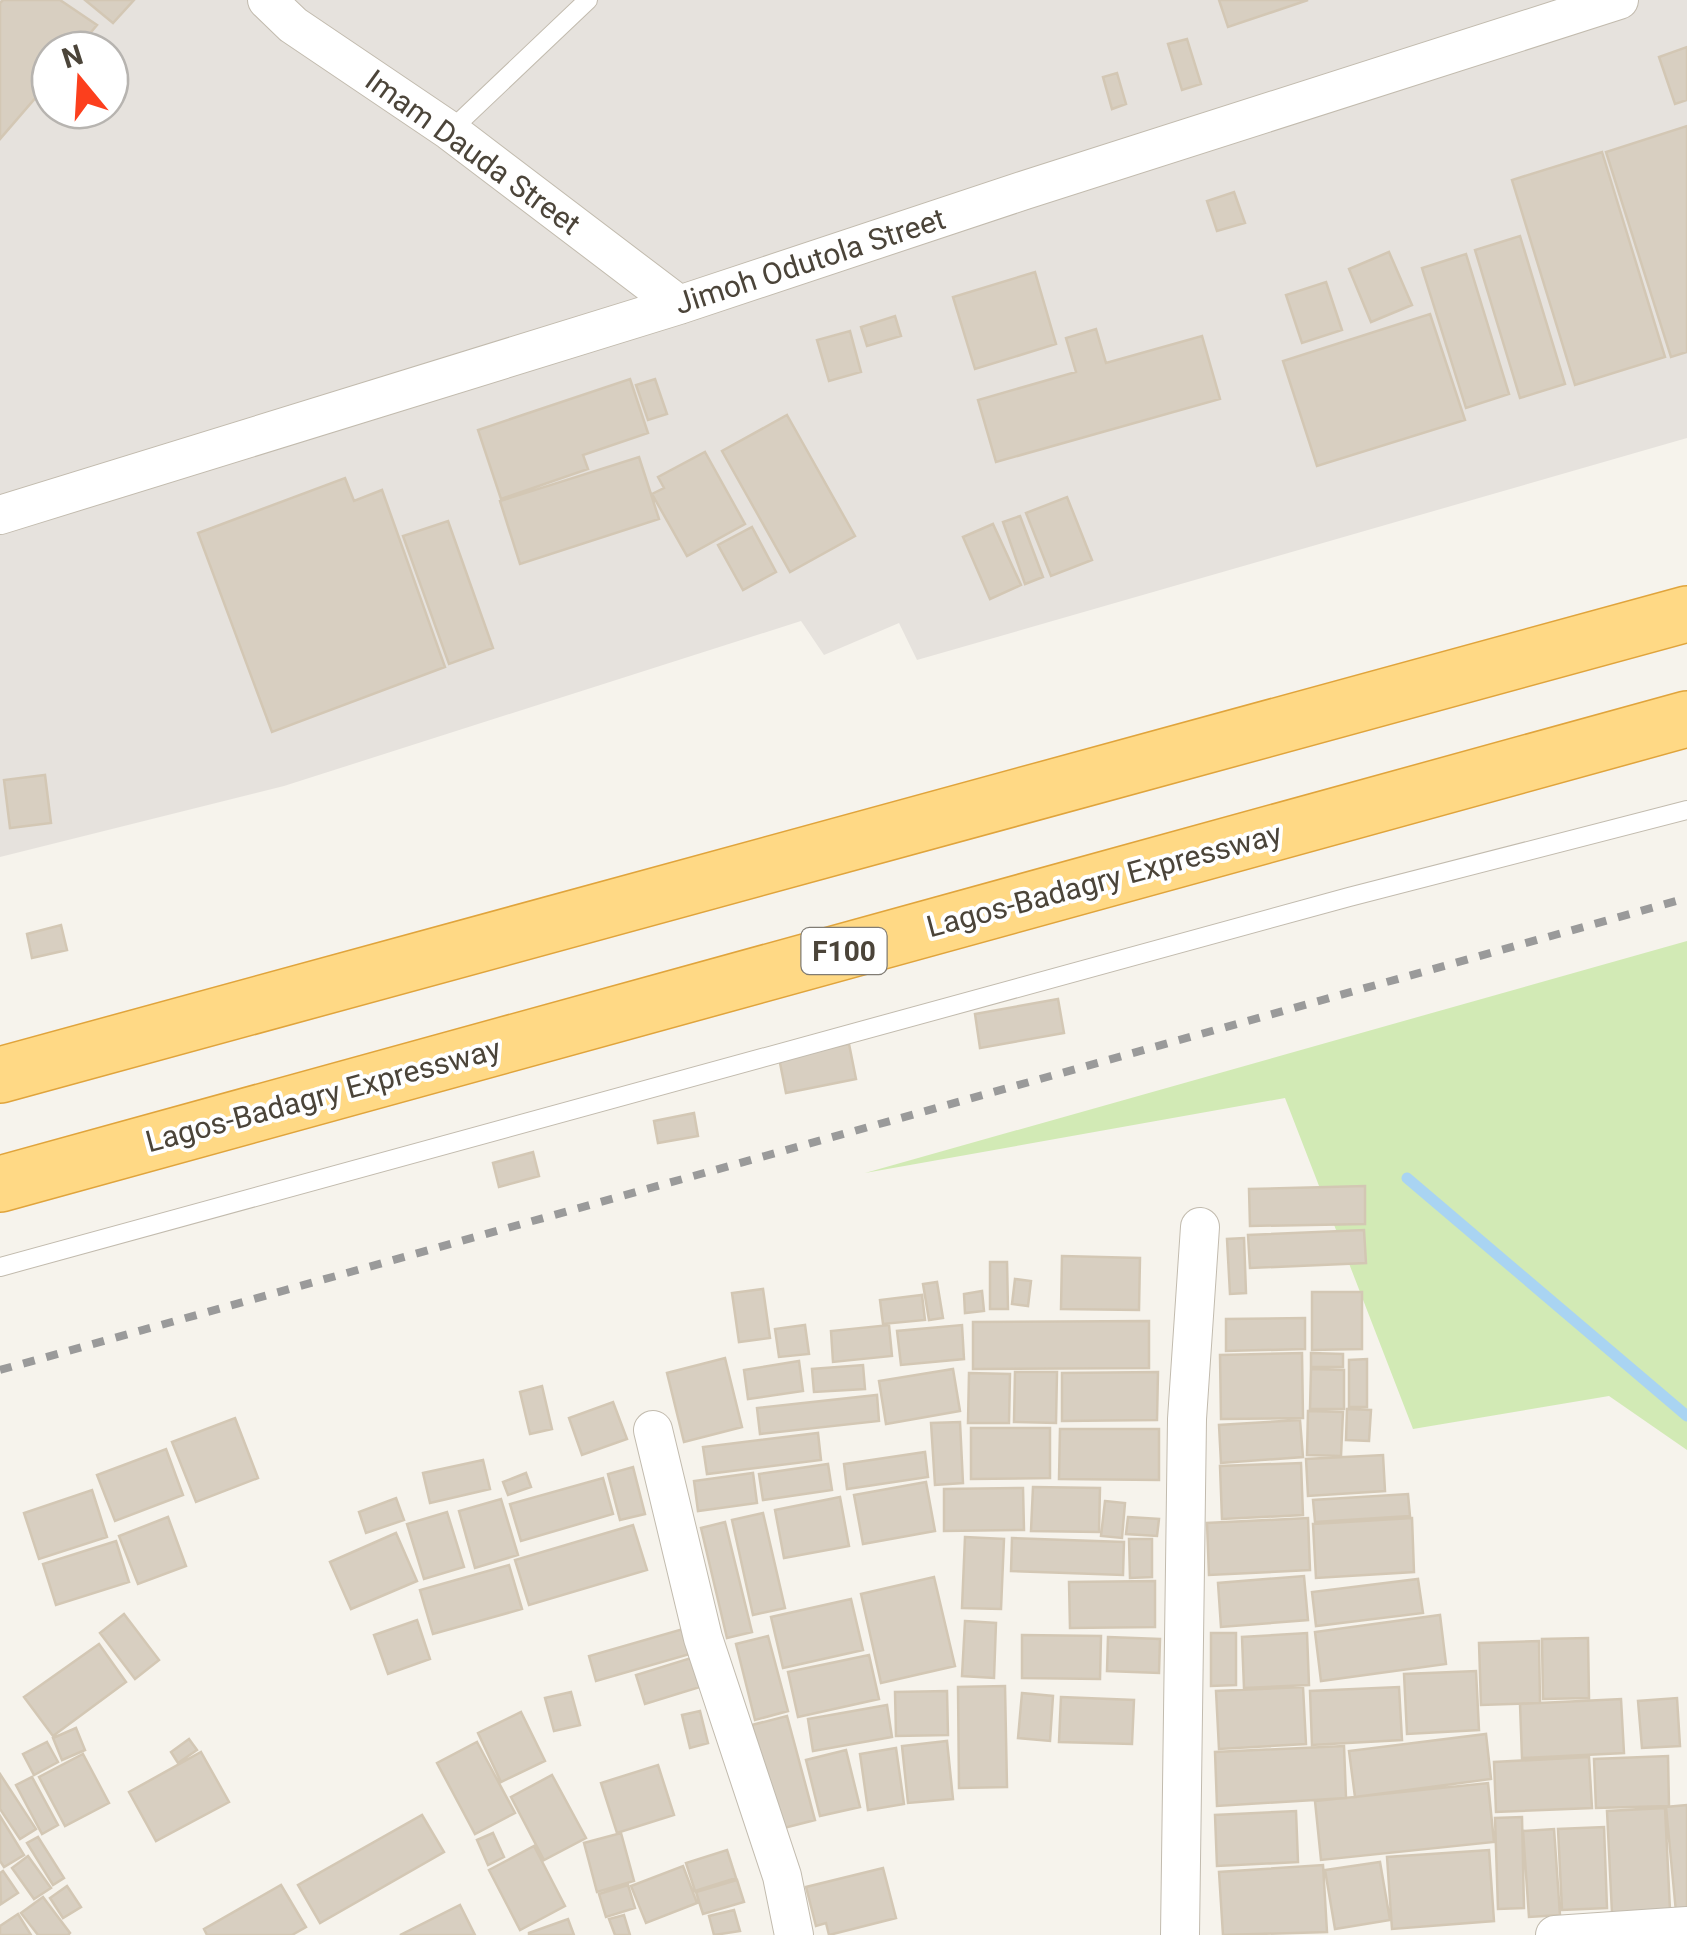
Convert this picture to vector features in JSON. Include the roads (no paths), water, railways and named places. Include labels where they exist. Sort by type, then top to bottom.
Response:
[{"type":"highway","points":[[0,1074],[1687,614]]},
{"type":"highway","name":"Lagos-Badagry Expressway","points":[[0,1184],[1687,719]]},
{"type":"street","name":"Imam Dauda Street","points":[[266,0],[293,25],[450,130],[679,305]]},
{"type":"street","name":"Jimoh Odutola Street","points":[[0,516],[679,305],[1619,0]]},
{"type":"street","points":[[1180,1935],[1187,1418],[1200,1227]]},
{"type":"street","points":[[653,1430],[704,1638],[782,1876],[794,1935]]},
{"type":"street","points":[[1555,1935],[1687,1926]]},
{"type":"lane","points":[[450,130],[588,0]]},
{"type":"lane","points":[[0,1267],[1349,896],[1687,810]]},
{"type":"waterway","points":[[1407,1178],[1687,1416]]},
{"type":"railway","points":[[0,1370],[1687,898]]}]
